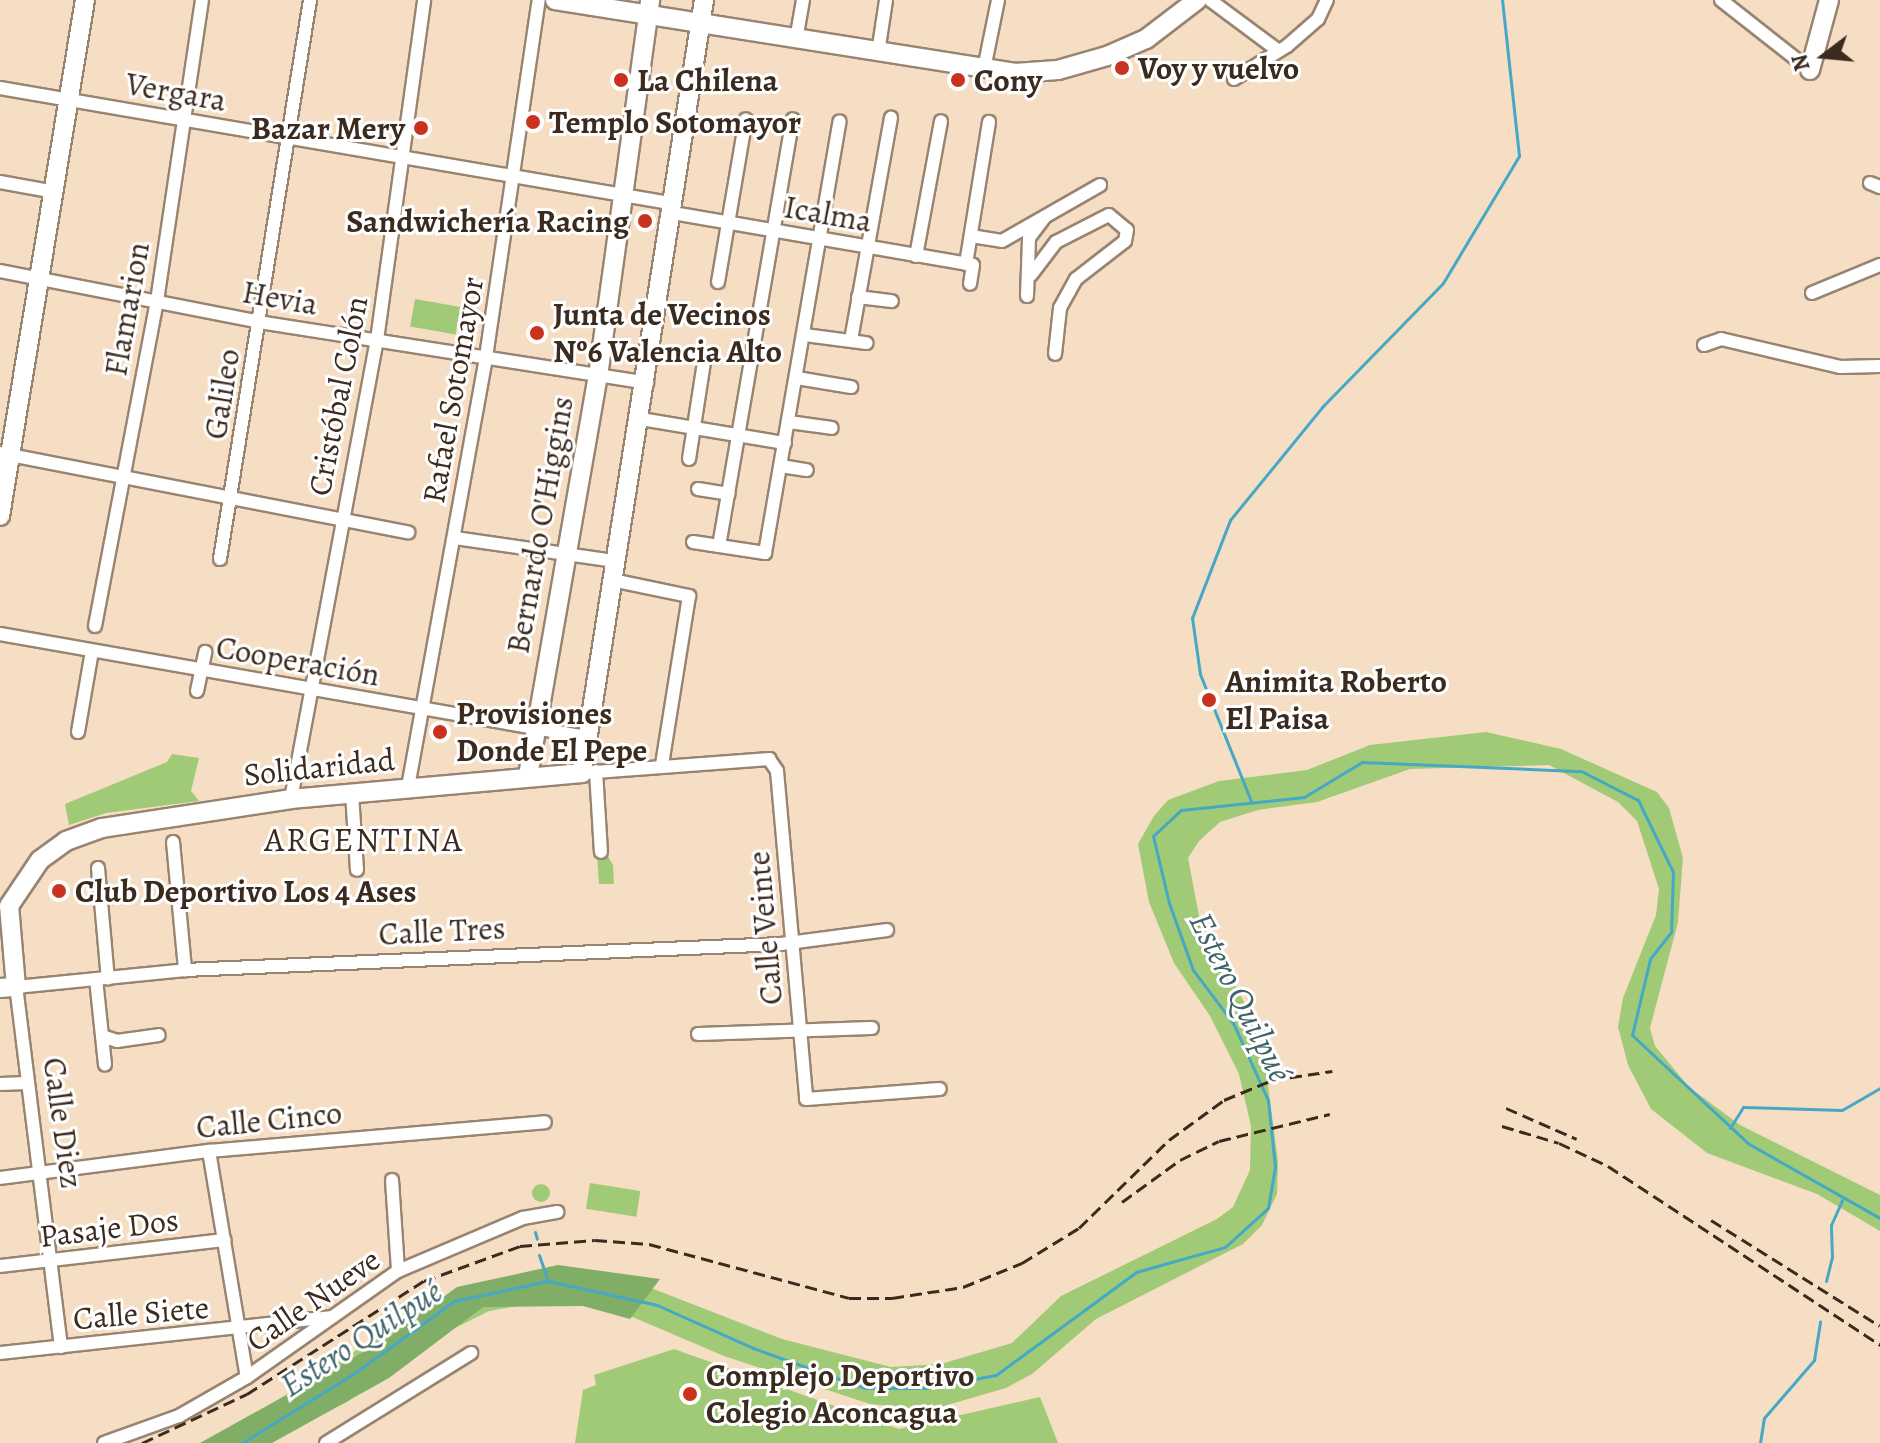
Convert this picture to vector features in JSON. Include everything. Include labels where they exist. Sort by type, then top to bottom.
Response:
[{"type":"main road","points":[[0,516],[5,454],[41,279],[85,0]]},
{"type":"main road","points":[[555,0],[649,8],[700,25],[984,69],[1035,73],[1107,56],[1146,39],[1197,0]]},
{"type":"main road","points":[[589,772],[586,737],[647,383],[704,0]]},
{"type":"main road","points":[[1810,70],[1829,0]]},
{"type":"main road","name":"Bernardo O'Higgins","points":[[528,776],[563,554],[598,376],[626,195],[649,8]]},
{"type":"main road","name":"Solidaridad","points":[[4,902],[40,860],[83,835],[139,820],[291,799],[589,772]]},
{"type":"main road","name":"Calle Diez","points":[[4,902],[8,988]]},
{"type":"street","name":"Flamarion","points":[[95,626],[121,475],[157,301],[202,0]]},
{"type":"street","name":"Galileo","points":[[220,559],[292,139],[310,0]]},
{"type":"street","name":"Cristóbal Colón","points":[[291,799],[313,690],[341,517],[377,340],[405,158],[424,0]]},
{"type":"street","name":"Rafael Sotomayor","points":[[408,787],[486,357],[539,0]]},
{"type":"street","points":[[796,40],[803,0]]},
{"type":"street","points":[[878,53],[886,0]]},
{"type":"street","points":[[984,69],[998,0]]},
{"type":"street","points":[[1210,0],[1276,49]]},
{"type":"street","points":[[1234,79],[1276,49],[1287,46],[1318,19],[1327,0]]},
{"type":"street","points":[[1721,0],[1810,70]]},
{"type":"street","name":"Vergara","points":[[0,88],[515,175],[626,195],[674,209]]},
{"type":"street","points":[[851,340],[891,118]]},
{"type":"street","points":[[718,282],[746,119]]},
{"type":"street","points":[[719,546],[741,436],[793,119]]},
{"type":"street","points":[[693,542],[765,553],[823,238],[840,121]]},
{"type":"street","points":[[916,256],[941,121]]},
{"type":"street","points":[[970,284],[971,236],[989,122]]},
{"type":"street","points":[[0,182],[55,192]]},
{"type":"street","points":[[971,236],[1002,241],[1100,185]]},
{"type":"street","name":"Icalma","points":[[674,209],[730,223],[970,264]]},
{"type":"street","points":[[1027,296],[1031,275],[1029,238],[1049,212]]},
{"type":"street","points":[[1031,275],[1056,242],[1109,215],[1127,230],[1125,241],[1076,279],[1060,308],[1055,354]]},
{"type":"street","points":[[1812,293],[1880,265]]},
{"type":"street","name":"Hevia","points":[[0,271],[259,322],[647,383]]},
{"type":"street","points":[[858,297],[892,301]]},
{"type":"street","points":[[805,335],[866,343]]},
{"type":"street","points":[[1704,345],[1721,339],[1840,367],[1880,366]]},
{"type":"street","points":[[689,459],[704,362]]},
{"type":"street","points":[[797,378],[851,387]]},
{"type":"street","points":[[641,419],[785,443]]},
{"type":"street","points":[[789,422],[832,428]]},
{"type":"street","points":[[5,454],[232,495],[408,532]]},
{"type":"street","points":[[781,466],[807,470]]},
{"type":"street","points":[[698,489],[729,494]]},
{"type":"street","points":[[455,538],[615,561]]},
{"type":"street","points":[[612,580],[689,596],[662,765]]},
{"type":"street","name":"Cooperación","points":[[0,634],[586,737]]},
{"type":"street","points":[[78,732],[92,651]]},
{"type":"street","points":[[197,691],[205,652]]},
{"type":"street","name":"Solidaridad","points":[[589,772],[765,756]]},
{"type":"street","name":"Calle Veinte","points":[[765,756],[777,771],[806,1099],[940,1089]]},
{"type":"street","points":[[589,772],[601,852]]},
{"type":"street","points":[[352,793],[357,870]]},
{"type":"street","points":[[173,842],[185,970]]},
{"type":"street","points":[[98,868],[105,1065]]},
{"type":"street","name":"Calle Tres","points":[[8,988],[185,970],[793,941],[887,930]]},
{"type":"street","name":"Calle Diez","points":[[8,988],[41,1174],[61,1347]]},
{"type":"street","points":[[698,1034],[799,1033],[872,1028]]},
{"type":"street","points":[[102,1036],[117,1041],[159,1035]]},
{"type":"street","points":[[0,1084],[27,1083]]},
{"type":"street","name":"Calle Cinco","points":[[0,1178],[209,1151],[545,1122]]},
{"type":"street","points":[[209,1151],[247,1377]]},
{"type":"street","points":[[392,1180],[398,1271]]},
{"type":"street","name":"Calle Nueve","points":[[104,1443],[179,1416],[247,1377],[398,1271],[523,1218],[557,1212]]},
{"type":"street","name":"Pasaje Dos","points":[[0,1266],[224,1240]]},
{"type":"street","name":"Calle Siete","points":[[0,1353],[240,1330],[334,1316]]},
{"type":"street","points":[[326,1443],[471,1353]]},
{"type":"green space","points":[[415,299],[460,307],[455,335],[410,327]]},
{"type":"green space","points":[[1486,732],[1561,749],[1657,792],[1669,808],[1683,858],[1678,922],[1650,1028],[1655,1046],[1689,1087],[1740,1125],[1880,1195],[1880,1231],[1817,1194],[1707,1153],[1651,1109],[1628,1065],[1618,1027],[1623,998],[1656,915],[1659,889],[1637,821],[1618,802],[1549,765],[1410,769],[1317,802],[1258,810],[1220,822],[1199,841],[1188,858],[1200,921],[1251,1015],[1265,1063],[1278,1161],[1277,1194],[1262,1225],[1243,1244],[1096,1319],[1032,1374],[1006,1388],[930,1410],[870,1404],[724,1356],[609,1307],[541,1302],[489,1311],[435,1338],[347,1402],[266,1443],[213,1443],[429,1303],[522,1273],[568,1274],[646,1286],[782,1339],[891,1367],[941,1364],[1012,1343],[1061,1296],[1217,1219],[1233,1207],[1250,1170],[1251,1126],[1239,1074],[1210,1016],[1174,963],[1149,902],[1138,844],[1154,816],[1168,800],[1219,781],[1307,770],[1370,745]]},
{"type":"green space","points":[[172,754],[199,758],[191,791],[199,801],[106,813],[69,825],[65,804],[167,762]]},
{"type":"green space","points":[[597,855],[607,855],[613,865],[614,884],[599,884]]},
{"type":"green space","points":[[590,1183],[640,1191],[636,1217],[586,1209]]},
{"type":"green space","points":[[541,1184],[550,1193],[541,1202],[532,1193]]},
{"type":"green space","points":[[558,1265],[660,1279],[630,1319],[583,1306],[483,1307],[389,1378],[272,1443],[200,1443],[385,1340],[457,1287]]},
{"type":"green space","name":"Complejo Deportivo Colegio Aconcagua","points":[[674,1349],[899,1429],[1040,1397],[1058,1443],[575,1443],[583,1390],[596,1385],[594,1375]]},
{"type":"waterway","points":[[1251,801],[1200,674],[1192,618],[1230,520],[1322,407],[1443,283],[1519,156],[1502,0]]},
{"type":"waterway","name":"Estero Quilpué","points":[[242,1443],[356,1372],[454,1301],[548,1281],[657,1305],[753,1348],[865,1388],[926,1388],[996,1375],[1136,1272],[1225,1247],[1268,1208],[1275,1167],[1268,1100],[1233,1023],[1193,970],[1169,903],[1153,836],[1181,810],[1304,797],[1362,762],[1581,771],[1638,800],[1673,872],[1671,932],[1650,959],[1632,1035],[1749,1144],[1880,1218]]},
{"type":"waterway","points":[[1730,1128],[1743,1107],[1842,1110],[1880,1088]]},
{"type":"waterway","points":[[1826,1281],[1832,1257],[1831,1225],[1842,1200]]},
{"type":"waterway","points":[[535,1232],[537,1239]]},
{"type":"waterway","points":[[539,1255],[548,1281]]},
{"type":"waterway","points":[[1760,1443],[1764,1418],[1814,1360],[1820,1321]]},
{"type":"railway","points":[[142,1443],[247,1394],[424,1281],[520,1246],[595,1240],[649,1244],[849,1298],[892,1298],[963,1287],[1022,1263],[1079,1228],[1169,1140],[1224,1100],[1272,1080],[1332,1071]]},
{"type":"railway","points":[[1506,1108],[1577,1139]]},
{"type":"railway","points":[[1122,1202],[1180,1160],[1219,1141],[1330,1114]]},
{"type":"railway","points":[[1502,1126],[1559,1143],[1608,1166],[1880,1345]]},
{"type":"railway","points":[[1711,1220],[1880,1326]]},
{"type":"place","name":"Voy y vuelvo","points":[[1122,68]]},
{"type":"place","name":"La Chilena","points":[[621,80]]},
{"type":"place","name":"Cony","points":[[958,80]]},
{"type":"place","name":"Templo Sotomayor","points":[[533,122]]},
{"type":"place","name":"Bazar Mery","points":[[421,128]]},
{"type":"place","name":"Sandwichería Racing","points":[[645,221]]},
{"type":"place","name":"Junta de Vecinos Nº6 Valencia Alto","points":[[537,333]]},
{"type":"place","name":"Animita Roberto El Paisa","points":[[1209,700]]},
{"type":"place","name":"Provisiones Donde El Pepe","points":[[440,732]]},
{"type":"place","name":"Club Deportivo Los 4 Ases","points":[[59,891]]},
{"type":"place","name":"Complejo Deportivo Colegio Aconcagua","points":[[690,1394]]},
{"type":"district","name":"ARGENTINA","points":[[364,840]]}]
